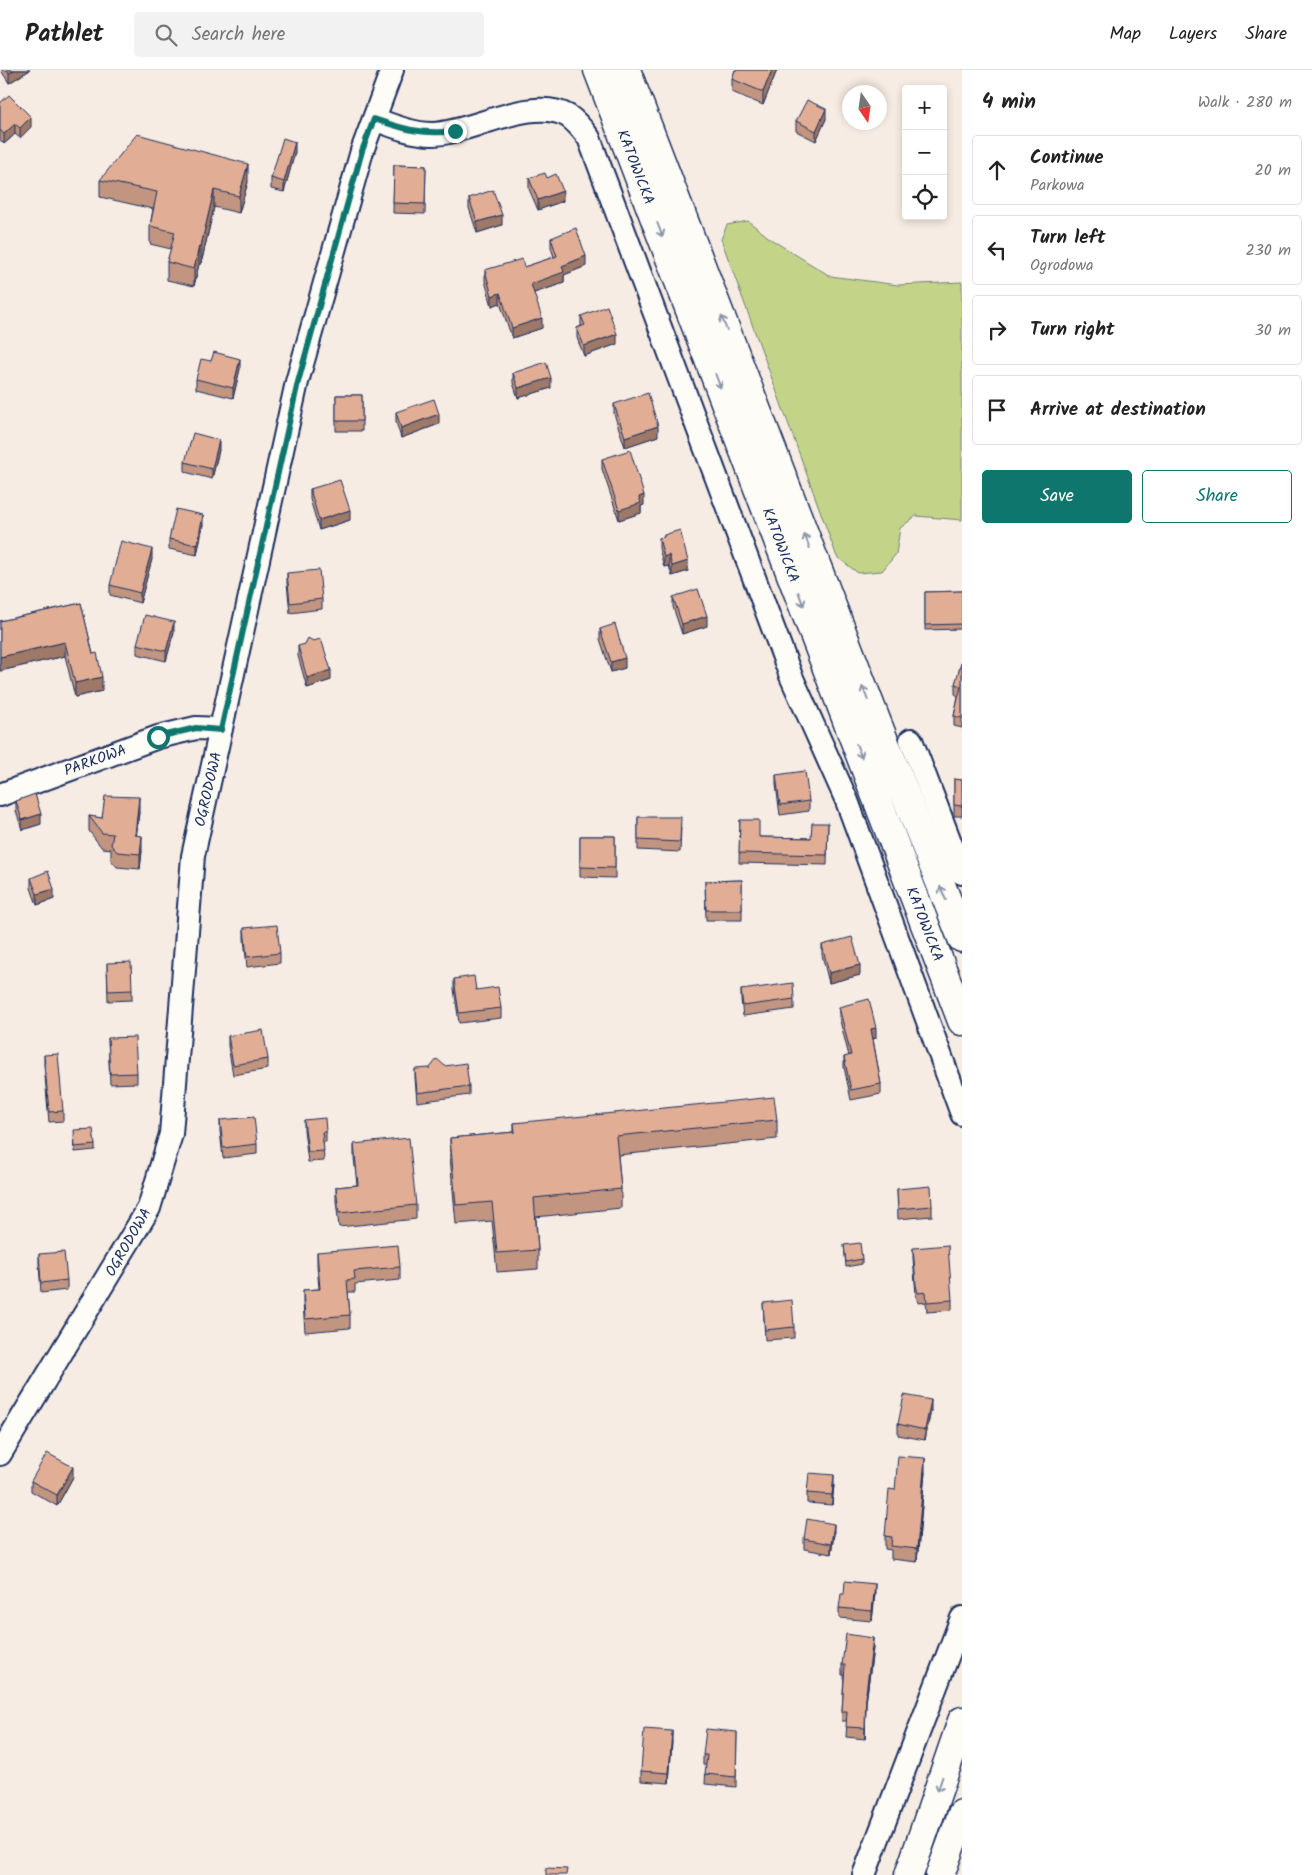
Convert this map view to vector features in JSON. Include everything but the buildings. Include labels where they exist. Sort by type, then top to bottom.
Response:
[{"type":"main road","name":"KATOWICKA","points":[[598,70],[962,1021]]},
{"type":"main road","name":"KATOWICKA","points":[[626,70],[872,710],[962,938]]},
{"type":"main road","points":[[909,1875],[962,1722]]},
{"type":"main road","points":[[940,1875],[962,1814]]},
{"type":"street","name":"OGRODOWA","points":[[0,1454],[149,1208],[171,1134],[193,856],[298,382],[362,151],[392,70]]},
{"type":"street","points":[[374,119],[410,131],[433,134],[455,131],[528,111],[548,111],[566,115],[578,124],[589,138],[791,676],[847,801],[962,1114]]},
{"type":"street","name":"PARKOWA","points":[[0,794],[158,737],[196,728],[221,730]]},
{"type":"street","points":[[911,740],[962,873]]},
{"type":"street","points":[[864,1875],[962,1618]]},
{"type":"green space","points":[[748,221],[772,240],[830,276],[898,285],[962,282],[962,520],[916,516],[900,528],[896,554],[882,571],[858,573],[837,557],[721,239],[727,225]]},
{"type":"route","points":[[158,737],[196,728],[221,730],[298,382],[362,151],[374,119],[410,131],[433,134],[455,131]]}]
